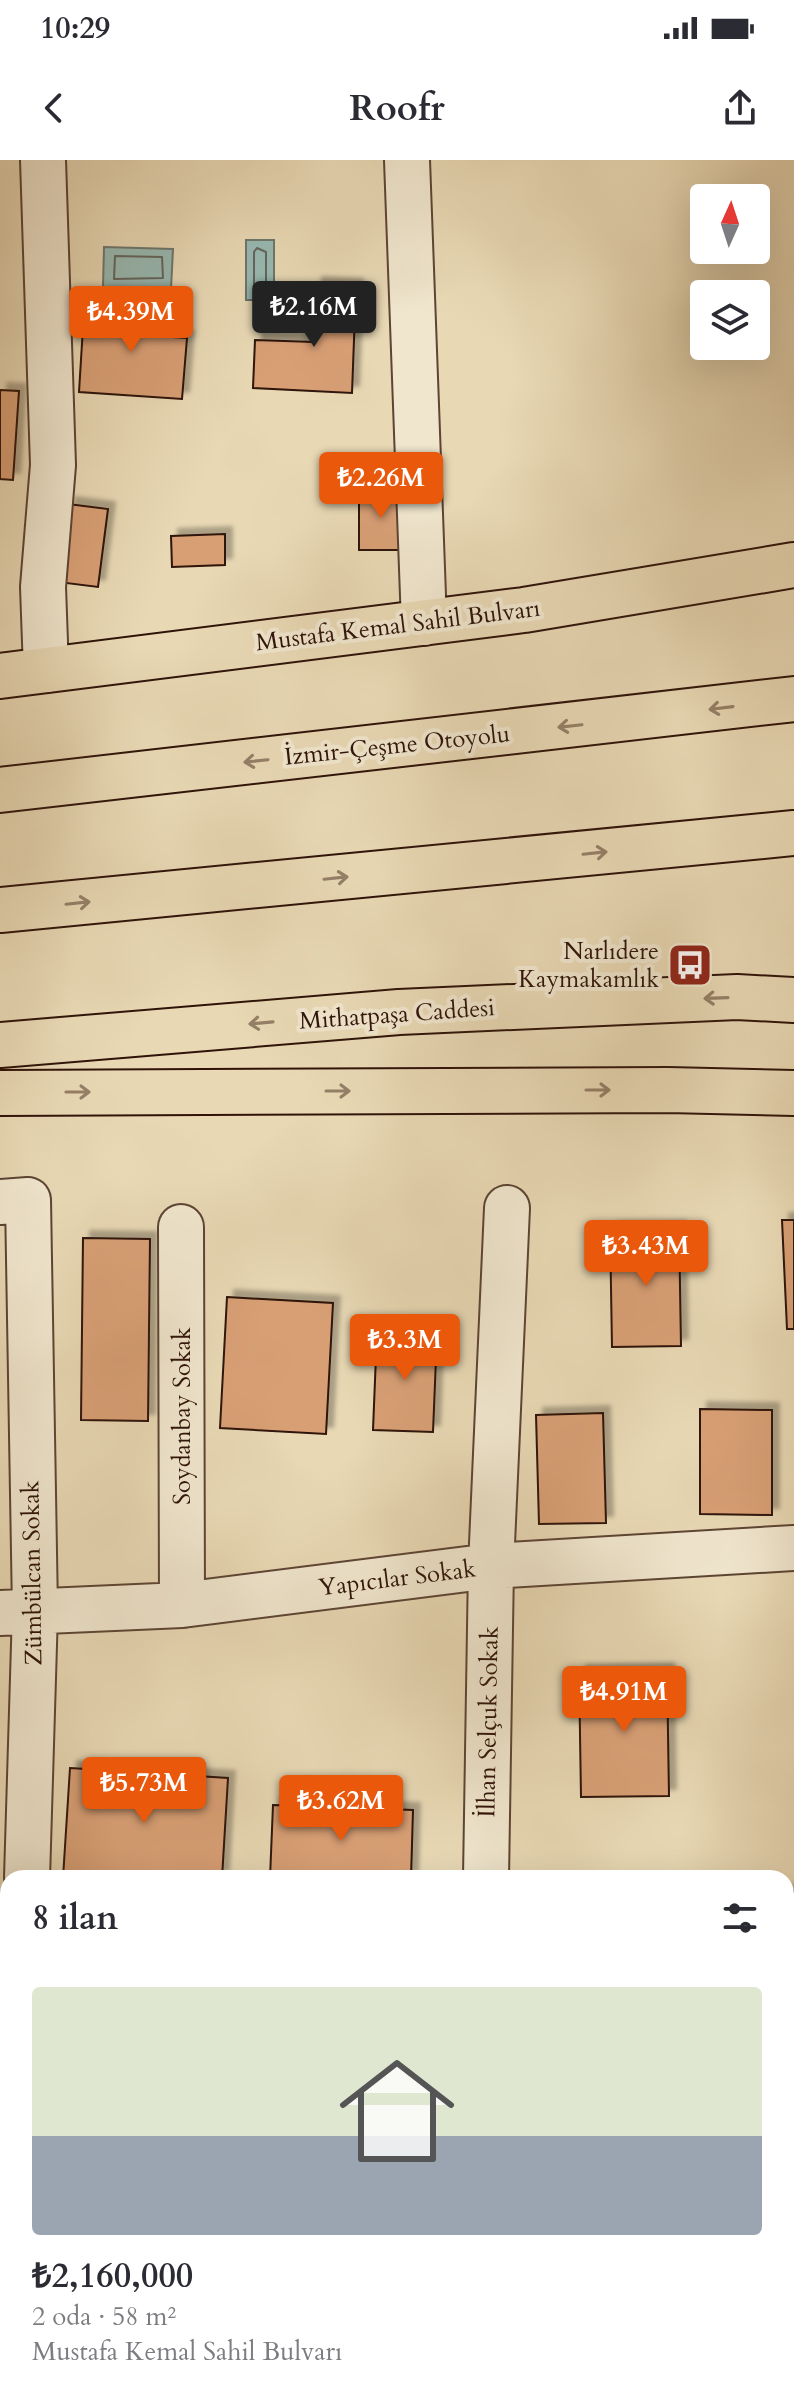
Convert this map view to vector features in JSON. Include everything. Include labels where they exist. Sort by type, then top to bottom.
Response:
[{"type":"main road","name":"Mustafa Kemal Sahil Bulvarı","points":[[0,676],[524,610],[794,565]]},
{"type":"main road","name":"İzmir-Çeşme Otoyolu","points":[[0,790],[794,699]]},
{"type":"main road","points":[[0,910],[794,833]]},
{"type":"main road","name":"Mithatpaşa Caddesi","points":[[0,1045],[399,1012],[737,997],[794,1000]]},
{"type":"main road","points":[[0,1093],[668,1090],[794,1093]]},
{"type":"street","points":[[43,160],[53,465],[43,587],[46,670]]},
{"type":"street","points":[[407,160],[424,623]]},
{"type":"street","name":"Zümbülcan Sokak","points":[[0,1202],[28,1200],[14,1362],[17,1612],[27,1870]]},
{"type":"street","points":[[491,1566],[507,1208]]},
{"type":"street","name":"Soydanbay Sokak","points":[[181,1227],[182,1605]]},
{"type":"street","name":"Yapıcılar Sokak","points":[[17,1612],[182,1605],[491,1566],[794,1548]]},
{"type":"street","name":"İlhan Selçuk Sokak","points":[[486,1870],[491,1566]]},
{"type":"water","points":[[246,240],[274,240],[274,300],[246,300]]},
{"type":"water","points":[[104,247],[173,249],[171,289],[103,287]]},
{"type":"building","points":[[315,284],[356,286],[352,393],[253,388],[255,340],[313,342]]},
{"type":"building","points":[[104,295],[148,298],[146,335],[187,338],[182,399],[79,392],[83,327],[101,328]]},
{"type":"building","points":[[0,390],[19,391],[13,480],[0,479]]},
{"type":"building","points":[[359,491],[403,491],[403,550],[359,550]]},
{"type":"building","points":[[68,504],[108,509],[98,587],[58,582]]},
{"type":"building","points":[[225,534],[225,565],[172,567],[171,536]]},
{"type":"building","points":[[782,1220],[794,1220],[794,1329],[787,1329]]},
{"type":"building","points":[[679,1228],[681,1346],[612,1347],[610,1229]]},
{"type":"building","points":[[83,1238],[150,1239],[148,1421],[81,1420]]},
{"type":"building","points":[[227,1297],[333,1303],[326,1434],[220,1428]]},
{"type":"building","points":[[377,1331],[437,1334],[433,1432],[373,1430]]},
{"type":"building","points":[[700,1409],[772,1410],[772,1515],[700,1514]]},
{"type":"building","points":[[603,1413],[606,1523],[539,1524],[536,1415]]},
{"type":"building","points":[[667,1670],[669,1796],[581,1797],[579,1672]]},
{"type":"building","points":[[70,1768],[228,1778],[222,1870],[64,1870]]},
{"type":"building","points":[[273,1805],[413,1810],[411,1870],[270,1870]]},
{"type":"place","name":"Narlıdere Kaymakamlık","points":[[690,965]]}]
